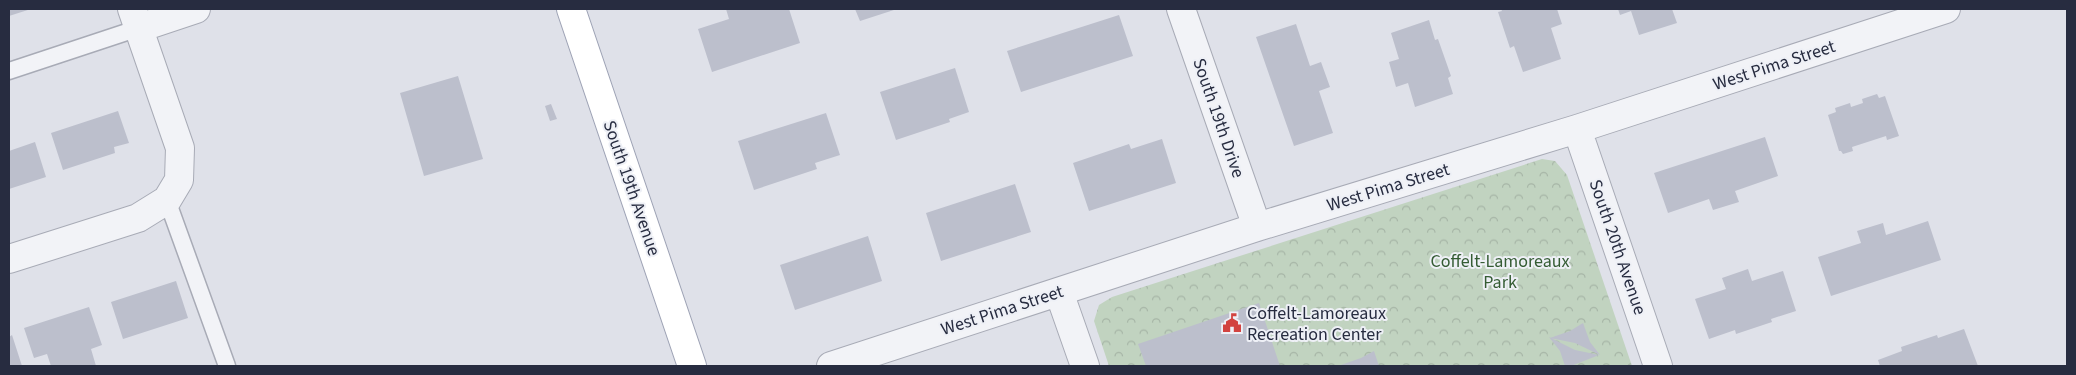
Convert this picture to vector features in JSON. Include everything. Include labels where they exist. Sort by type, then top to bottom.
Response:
[{"type":"main road","name":"South 19th Avenue","points":[[571,9],[692,366]]},
{"type":"street","points":[[9,259],[138,218],[173,190],[180,148],[136,18],[196,9]]},
{"type":"street","name":"South 19th Drive","points":[[1181,9],[1257,227]]},
{"type":"street","name":"West Pima Street","points":[[831,366],[1257,227],[1577,128],[1946,9]]},
{"type":"street","name":"South 20th Avenue","points":[[1577,128],[1658,366]]},
{"type":"street","points":[[1059,292],[1085,366]]},
{"type":"lane","points":[[9,70],[136,18]]},
{"type":"lane","points":[[173,190],[227,366]]},
{"type":"green space","name":"Coffelt-Lamoreaux Park","points":[[1542,159],[1555,161],[1567,175],[1632,366],[1109,366],[1094,321],[1099,305],[1112,297]]},
{"type":"building","points":[[9,9],[31,9],[9,16]]},
{"type":"building","points":[[726,9],[789,9],[800,43],[712,72],[698,29],[729,19]]},
{"type":"building","points":[[855,9],[897,9],[860,21]]},
{"type":"building","points":[[1501,9],[1557,9],[1562,24],[1551,28],[1561,59],[1523,72],[1514,46],[1510,48],[1498,12],[1502,11]]},
{"type":"building","points":[[1618,9],[1672,9],[1677,23],[1639,35],[1631,11],[1620,15]]},
{"type":"building","points":[[1119,15],[1133,56],[1021,92],[1007,51]]},
{"type":"building","points":[[1429,20],[1435,40],[1438,39],[1451,76],[1448,78],[1453,94],[1415,107],[1408,83],[1396,87],[1389,62],[1399,59],[1391,33]]},
{"type":"building","points":[[1296,24],[1310,66],[1321,62],[1330,87],[1319,91],[1333,133],[1294,146],[1256,37]]},
{"type":"building","points":[[955,68],[969,112],[949,119],[950,122],[896,140],[880,92]]},
{"type":"building","points":[[458,76],[483,159],[424,176],[400,93]]},
{"type":"building","points":[[1877,94],[1879,98],[1885,96],[1899,136],[1887,140],[1886,136],[1852,147],[1853,151],[1843,154],[1839,151],[1828,115],[1836,112],[1835,108],[1850,103],[1851,107],[1863,103],[1862,99]]},
{"type":"building","points":[[551,104],[557,119],[550,121],[545,106]]},
{"type":"building","points":[[118,111],[129,143],[114,147],[115,153],[63,170],[51,133]]},
{"type":"building","points":[[826,113],[840,155],[815,163],[817,169],[754,190],[738,141]]},
{"type":"building","points":[[1765,137],[1778,176],[1735,191],[1739,202],[1713,210],[1709,199],[1668,213],[1654,173]]},
{"type":"building","points":[[1162,139],[1176,183],[1089,211],[1073,163],[1129,144],[1131,149]]},
{"type":"building","points":[[35,142],[46,177],[9,189],[9,151]]},
{"type":"building","points":[[1015,184],[1031,232],[941,261],[926,213]]},
{"type":"building","points":[[1928,221],[1941,260],[1831,296],[1818,257],[1861,243],[1857,231],[1883,223],[1886,235]]},
{"type":"building","points":[[868,236],[882,281],[795,310],[780,265]]},
{"type":"building","points":[[1748,269],[1752,281],[1783,271],[1796,311],[1771,319],[1772,322],[1736,334],[1735,330],[1709,339],[1695,299],[1726,289],[1722,278]]},
{"type":"building","points":[[176,281],[188,318],[123,339],[111,302]]},
{"type":"building","name":"Coffelt-Lamoreaux Recreation Center","points":[[1259,303],[1280,366],[1146,366],[1138,344]]},
{"type":"building","points":[[89,307],[102,345],[91,349],[96,366],[51,366],[47,354],[34,358],[24,328]]},
{"type":"building","points":[[1583,323],[1590,342],[1600,355],[1575,343],[1550,338],[1570,331]]},
{"type":"building","points":[[1964,329],[1978,366],[1880,366],[1878,360],[1902,351],[1901,347],[1937,335],[1938,338]]},
{"type":"building","points":[[12,335],[22,366],[9,366],[9,337]]},
{"type":"building","points":[[1549,337],[1575,350],[1599,355],[1571,366],[1565,366],[1560,351]]},
{"type":"building","points":[[1374,351],[1379,366],[1341,365],[1361,358]]},
{"type":"place","name":"Coffelt-Lamoreaux Recreation Center","points":[[1232,323]]}]
